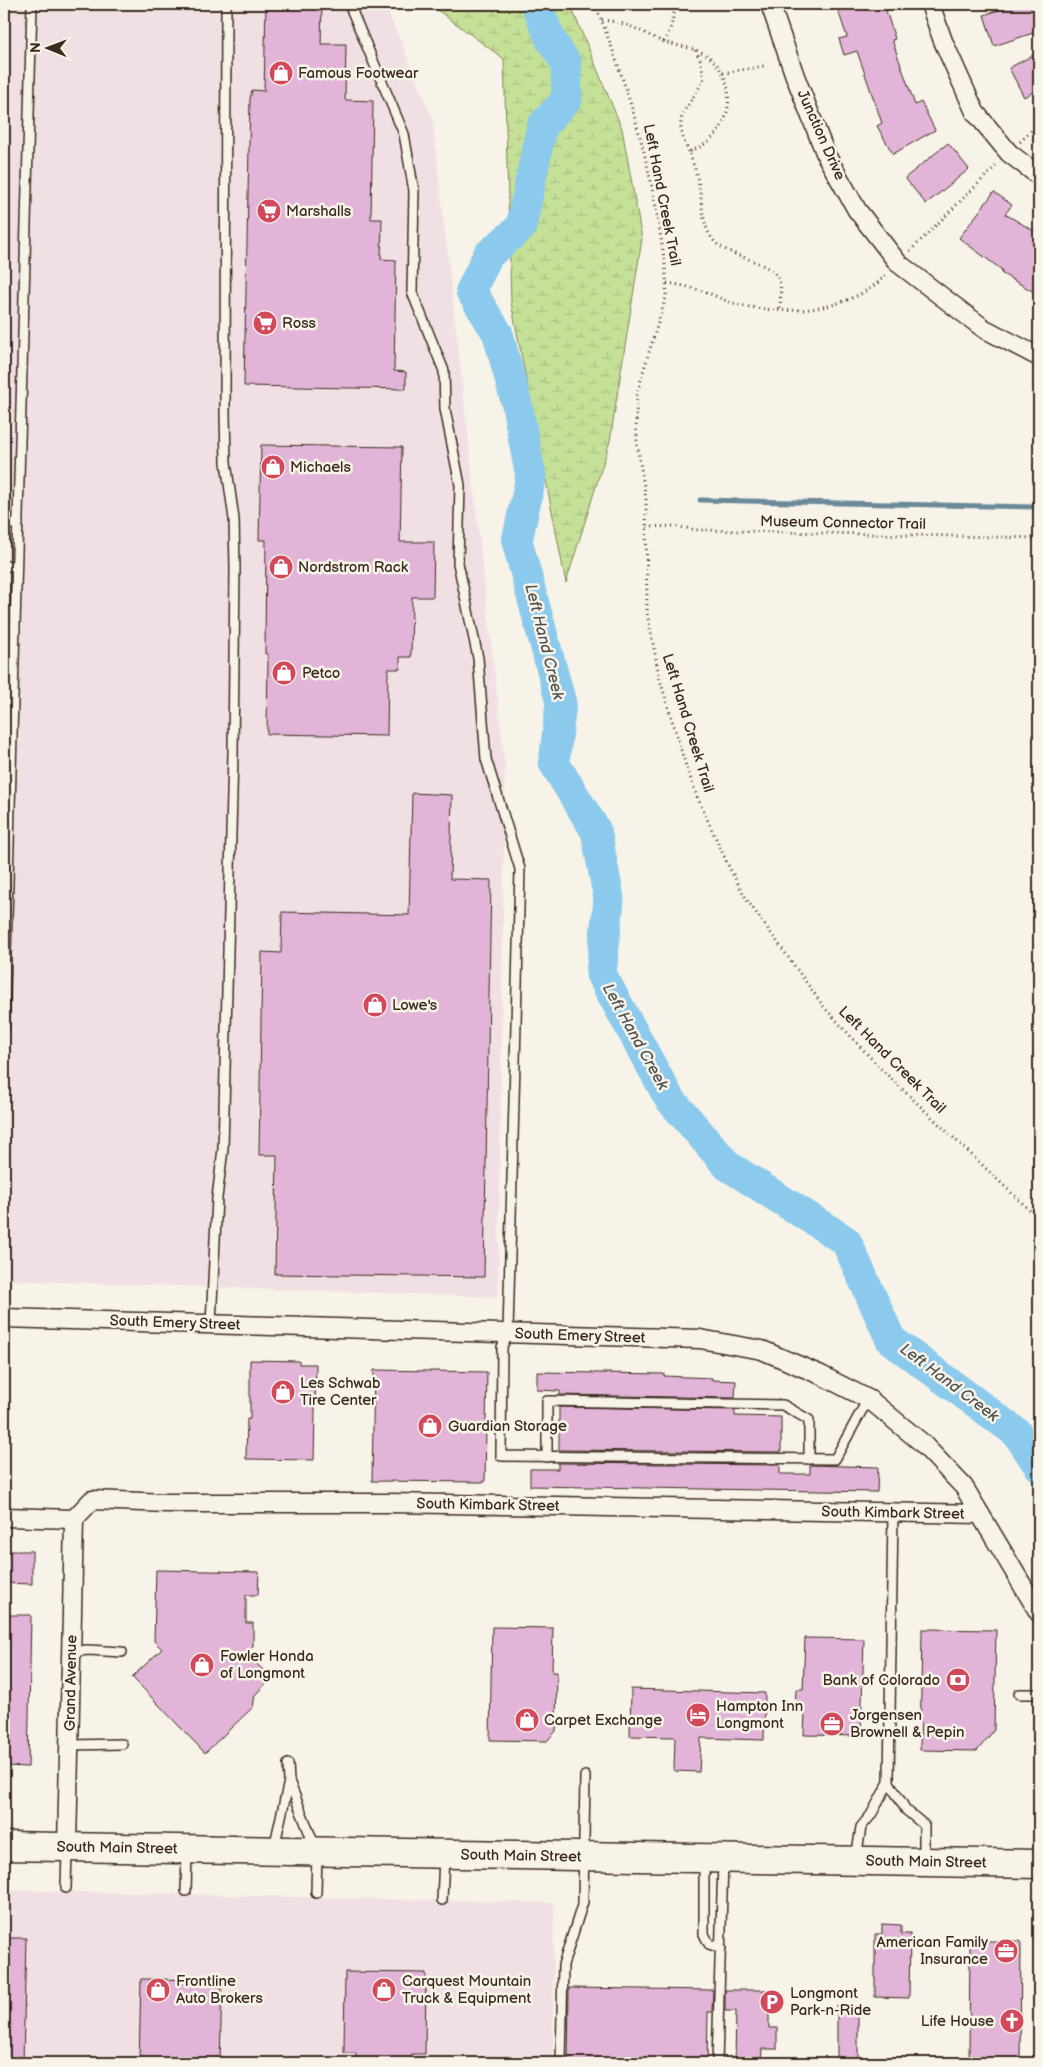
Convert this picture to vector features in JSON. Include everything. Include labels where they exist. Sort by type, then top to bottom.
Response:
[{"type":"main road","name":"South Main Street","points":[[4,1846],[1039,1864]]},
{"type":"street","name":"Junction Drive","points":[[770,4],[794,76],[826,155],[857,210],[874,233],[898,263],[983,328],[1039,357]]},
{"type":"street","points":[[930,4],[943,41],[975,112],[1009,153],[1039,176]]},
{"type":"street","name":"South Emery Street","points":[[4,1318],[700,1339],[762,1350],[821,1375],[868,1399],[921,1442],[964,1487],[1039,1613]]},
{"type":"street","name":"South Kimbark Street","points":[[74,1519],[92,1500],[167,1503],[390,1503],[980,1514]]},
{"type":"street","points":[[4,1517],[74,1519]]},
{"type":"street","name":"Grand Avenue","points":[[67,1847],[74,1519]]},
{"type":"lane","points":[[4,1027],[32,4]]},
{"type":"lane","points":[[211,1324],[217,1198],[223,1149],[224,1043],[233,754],[234,519],[226,462],[225,413],[226,4]]},
{"type":"lane","points":[[349,4],[404,134],[414,191],[412,292],[444,371],[445,409],[460,485],[458,563],[478,658],[486,759],[520,869],[508,1333],[502,1347],[501,1456],[835,1459],[868,1399]]},
{"type":"lane","points":[[4,524],[18,524]]},
{"type":"lane","points":[[4,566],[16,566]]},
{"type":"lane","points":[[547,1457],[548,1402],[783,1405],[809,1420],[809,1459]]},
{"type":"lane","points":[[855,1862],[861,1827],[872,1815],[889,1782],[893,1513]]},
{"type":"lane","points":[[71,1652],[88,1650],[122,1652]]},
{"type":"lane","points":[[1019,1694],[1039,1694]]},
{"type":"lane","points":[[69,1745],[122,1744]]},
{"type":"lane","points":[[273,1851],[289,1780],[288,1764]]},
{"type":"lane","points":[[561,2063],[563,1965],[583,1902],[586,1776]]},
{"type":"lane","points":[[289,1780],[317,1852],[316,1892]]},
{"type":"lane","points":[[889,1782],[906,1810],[924,1825],[924,1862]]},
{"type":"lane","points":[[66,1888],[67,1847]]},
{"type":"lane","points":[[186,1891],[187,1850]]},
{"type":"lane","points":[[442,1900],[444,1854]]},
{"type":"lane","points":[[714,1859],[704,1934],[709,1944],[721,1948]]},
{"type":"lane","points":[[714,1859],[721,1948],[717,2063]]},
{"type":"path","name":"Left Hand Creek Trail","points":[[595,4],[621,71],[648,163],[667,283],[666,297],[638,394],[636,417],[637,444],[646,499],[647,612],[660,680],[698,799],[725,859],[747,900],[824,1007],[880,1068],[1039,1219]]},
{"type":"path","points":[[664,42],[671,27],[676,4]]},
{"type":"path","points":[[602,20],[619,21],[664,42],[688,46],[709,58],[723,73],[729,96],[725,120],[710,140],[689,152]]},
{"type":"path","points":[[695,50],[700,59],[704,78],[683,111],[680,131],[696,169],[704,223],[708,233],[722,248],[731,254],[754,261],[779,279],[780,311]]},
{"type":"path","points":[[723,73],[764,66]]},
{"type":"path","name":"Museum Connector Trail","points":[[647,527],[673,526],[707,531],[1039,538]]},
{"type":"shaded area","points":[[4,4],[385,4],[432,116],[505,766],[498,1297],[4,1280]]},
{"type":"shaded area","points":[[4,1890],[554,1903],[553,2063],[4,2063]]},
{"type":"green space","points":[[429,4],[570,4],[622,129],[642,239],[610,441],[566,583],[511,302],[504,59]]},
{"type":"building","points":[[266,4],[322,4],[321,44],[346,44],[345,100],[373,101],[371,219],[382,219],[381,259],[396,260],[394,371],[406,372],[406,389],[244,386],[250,99],[252,90],[264,91]]},
{"type":"building","points":[[836,4],[884,4],[895,39],[892,40],[915,105],[921,102],[935,130],[893,154],[877,126],[882,123],[857,51],[844,55],[839,39],[847,37]]},
{"type":"building","points":[[1016,4],[1035,4],[1039,17],[1039,31],[994,46],[984,15]]},
{"type":"building","points":[[1039,52],[1039,89],[1024,97],[1009,68]]},
{"type":"building","points":[[948,143],[969,169],[926,204],[905,178]]},
{"type":"building","points":[[994,192],[1012,205],[1005,214],[1039,234],[1039,295],[1001,273],[1002,270],[959,238]]},
{"type":"building","points":[[261,445],[402,447],[400,542],[434,542],[433,597],[412,597],[411,657],[400,657],[400,669],[388,669],[387,736],[267,734],[268,654],[265,654],[266,540],[259,540]]},
{"type":"building","name":"Lowe's","points":[[412,793],[452,795],[450,879],[491,880],[484,1277],[275,1274],[277,1155],[259,1155],[262,952],[281,953],[282,912],[409,915]]},
{"type":"building","name":"Les Schwab Tire Center","points":[[250,1360],[299,1361],[299,1364],[316,1364],[314,1460],[246,1459],[247,1419],[250,1419]]},
{"type":"building","name":"Guardian Storage","points":[[374,1370],[487,1372],[485,1482],[372,1481]]},
{"type":"building","points":[[537,1372],[664,1374],[664,1376],[736,1381],[735,1398],[560,1395],[560,1391],[537,1390]]},
{"type":"building","points":[[559,1407],[735,1410],[735,1416],[781,1417],[781,1452],[559,1450]]},
{"type":"building","points":[[558,1463],[780,1465],[780,1474],[810,1474],[810,1465],[878,1467],[877,1492],[530,1486],[530,1469],[558,1469]]},
{"type":"building","points":[[4,1551],[32,1551],[32,1584],[4,1583]]},
{"type":"building","name":"Fowler Honda of Longmont","points":[[156,1570],[259,1572],[258,1595],[246,1595],[246,1623],[253,1623],[253,1646],[246,1653],[271,1678],[255,1695],[253,1707],[205,1753],[132,1677],[162,1649],[154,1641]]},
{"type":"building","points":[[4,1615],[31,1615],[28,1767],[4,1766]]},
{"type":"building","points":[[492,1627],[553,1628],[552,1672],[557,1672],[556,1731],[547,1741],[490,1740]]},
{"type":"building","name":"Bank of Colorado","points":[[922,1629],[996,1630],[994,1730],[977,1751],[920,1750]]},
{"type":"building","points":[[805,1638],[864,1639],[861,1736],[804,1735],[805,1711],[795,1711],[796,1689],[803,1689]]},
{"type":"building","name":"Hampton Inn Longmont","points":[[631,1689],[765,1693],[764,1740],[701,1738],[699,1772],[674,1771],[675,1737],[630,1736]]},
{"type":"building","points":[[882,1924],[901,1925],[901,1934],[910,1934],[909,1998],[875,1997],[875,1934],[882,1934]]},
{"type":"building","points":[[4,1938],[26,1938],[23,2063],[4,2063]]},
{"type":"building","points":[[970,1941],[1021,1941],[1020,2063],[969,2063]]},
{"type":"building","points":[[345,1972],[426,1973],[425,2054],[412,2054],[412,2063],[356,2063],[356,2053],[344,2053]]},
{"type":"building","points":[[141,1979],[222,1980],[220,2063],[139,2063]]},
{"type":"building","points":[[569,1988],[713,1990],[712,2012],[708,2012],[707,2063],[636,2061],[636,2063],[568,2063]]},
{"type":"building","points":[[725,1990],[769,1990],[769,2028],[777,2028],[777,2049],[762,2049],[761,2063],[735,2063],[736,2011],[725,2011]]},
{"type":"building","points":[[837,2006],[858,2007],[858,2063],[837,2063]]},
{"type":"waterway","name":"Left Hand Creek","points":[[536,4],[551,40],[566,63],[567,99],[542,126],[521,227],[488,255],[471,291],[498,334],[517,405],[531,477],[517,541],[561,703],[554,763],[596,831],[609,899],[601,974],[669,1098],[728,1166],[846,1241],[891,1340],[1017,1433],[1039,1466]]},
{"type":"waterway","points":[[700,500],[1039,507]]},
{"type":"place","name":"Famous Footwear","points":[[281,73]]},
{"type":"place","name":"Marshalls","points":[[269,211]]},
{"type":"place","name":"Ross","points":[[265,323]]},
{"type":"place","name":"Michaels","points":[[273,467]]},
{"type":"place","name":"Nordstrom Rack","points":[[281,567]]},
{"type":"place","name":"Petco","points":[[284,673]]},
{"type":"place","name":"Lowe's","points":[[375,1005]]},
{"type":"place","name":"Les Schwab Tire Center","points":[[283,1392]]},
{"type":"place","name":"Guardian Storage","points":[[430,1426]]},
{"type":"place","name":"Fowler Honda of Longmont","points":[[202,1665]]},
{"type":"place","name":"Bank of Colorado","points":[[958,1680]]},
{"type":"place","name":"Hampton Inn Longmont","points":[[698,1715]]},
{"type":"place","name":"Carpet Exchange","points":[[527,1720]]},
{"type":"place","name":"Jorgensen Brownell & Pepin","points":[[832,1724]]},
{"type":"place","name":"American Family Insurance","points":[[1006,1951]]},
{"type":"place","name":"Frontline Auto Brokers","points":[[158,1990]]},
{"type":"place","name":"Carquest Mountain Truck & Equipment","points":[[384,1990]]},
{"type":"place","name":"Longmont Park-n-Ride","points":[[772,2002]]},
{"type":"place","name":"Life House","points":[[1012,2021]]}]
